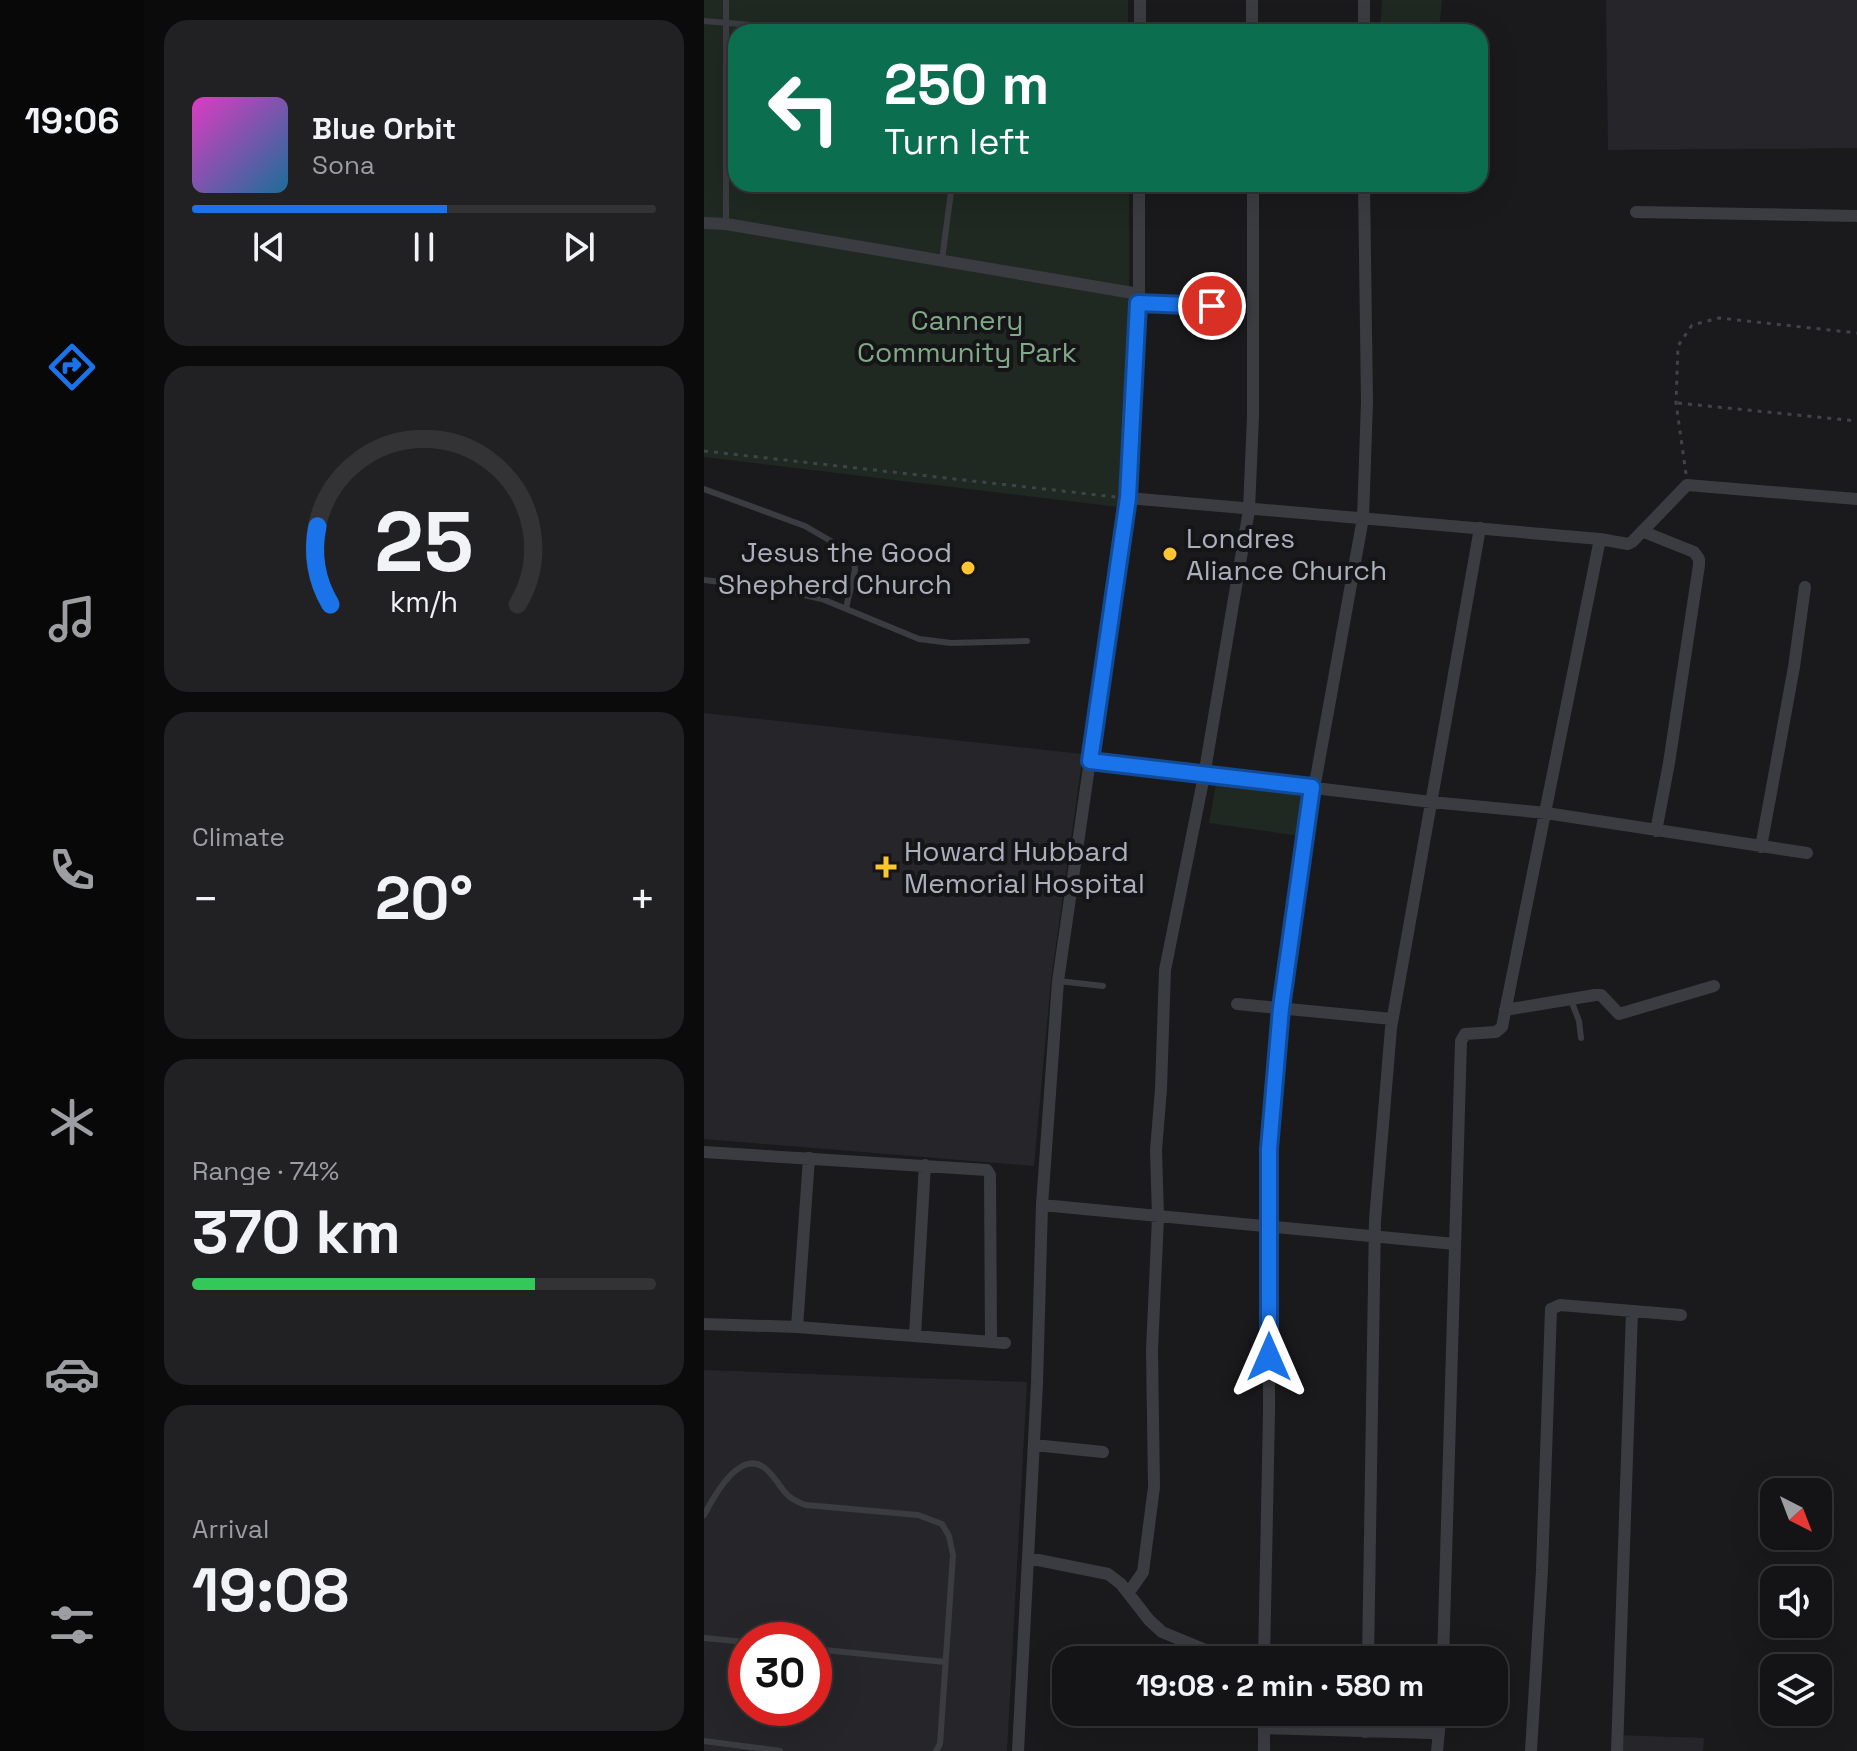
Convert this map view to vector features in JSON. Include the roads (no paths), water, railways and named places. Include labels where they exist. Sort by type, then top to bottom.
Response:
[{"type":"street","points":[[1140,0],[1140,24]]},
{"type":"street","points":[[1252,0],[1252,24]]},
{"type":"street","points":[[1364,0],[1364,24]]},
{"type":"street","points":[[1018,1751],[1034,1445],[1042,1205],[1058,981],[1128,498],[1139,298],[1139,192]]},
{"type":"street","points":[[1129,1592],[1143,1572],[1154,1487],[1152,1350],[1158,1217],[1156,1150],[1165,970],[1204,776],[1249,510],[1253,416],[1253,192]]},
{"type":"street","points":[[1264,1646],[1269,1412],[1269,1149],[1281,1008],[1312,787],[1363,518],[1367,402],[1364,192]]},
{"type":"street","points":[[1636,212],[1857,216]]},
{"type":"street","points":[[704,223],[942,260],[1139,298],[1212,306]]},
{"type":"street","points":[[1128,498],[1630,544],[1687,485],[1857,499]]},
{"type":"street","points":[[1368,1646],[1376,1193],[1392,1019],[1480,528]]},
{"type":"street","points":[[1644,532],[1694,552],[1699,559],[1672,748],[1656,831]]},
{"type":"street","points":[[1443,1646],[1461,1041],[1469,1033],[1498,1031],[1505,1010],[1600,539]]},
{"type":"street","points":[[1761,847],[1794,667],[1805,587]]},
{"type":"street","points":[[1090,761],[1546,813],[1807,853]]},
{"type":"street","points":[[1505,1010],[1601,995],[1619,1014],[1714,986]]},
{"type":"street","points":[[1237,1004],[1392,1019]]},
{"type":"street","points":[[704,1152],[984,1169],[990,1173],[991,1341]]},
{"type":"street","points":[[797,1327],[809,1158]]},
{"type":"street","points":[[915,1335],[925,1165]]},
{"type":"street","points":[[1042,1205],[1455,1244]]},
{"type":"street","points":[[1531,1751],[1542,1570],[1551,1309],[1560,1305],[1681,1315]]},
{"type":"street","points":[[1617,1751],[1632,1311]]},
{"type":"street","points":[[704,1324],[797,1327],[1005,1343]]},
{"type":"street","points":[[1034,1445],[1103,1452]]},
{"type":"street","points":[[1028,1558],[1108,1574],[1117,1579],[1162,1632],[1196,1646]]},
{"type":"street","points":[[1365,1726],[1365,1732]]},
{"type":"street","points":[[1264,1751],[1265,1728],[1431,1733],[1441,1726]]},
{"type":"street","points":[[1437,1731],[1437,1751]]},
{"type":"lane","points":[[726,0],[726,224]]},
{"type":"lane","points":[[704,21],[757,24]]},
{"type":"lane","points":[[942,260],[951,192]]},
{"type":"lane","points":[[704,489],[805,526],[848,551],[854,560],[855,570],[846,608]]},
{"type":"lane","points":[[704,580],[788,591],[822,599],[899,633],[927,640],[951,643],[1027,641]]},
{"type":"lane","points":[[1058,981],[1103,986]]},
{"type":"lane","points":[[1571,1000],[1581,1038]]},
{"type":"lane","points":[[704,1515],[732,1472],[742,1466],[757,1464],[770,1473],[782,1491],[795,1502],[918,1515],[942,1524],[949,1536],[953,1555],[940,1744],[936,1751]]},
{"type":"lane","points":[[704,1638],[728,1640]]},
{"type":"lane","points":[[832,1651],[945,1662]]},
{"type":"lane","points":[[704,1741],[780,1751]]},
{"type":"place","name":"Londres Aliance Church","points":[[1170,554]]},
{"type":"place","name":"Jesus the Good Shepherd Church","points":[[968,568]]},
{"type":"place","name":"Howard Hubbard Memorial Hospital","points":[[886,867]]},
{"type":"park label","name":"Cannery Community Park","points":[[967,336]]}]
